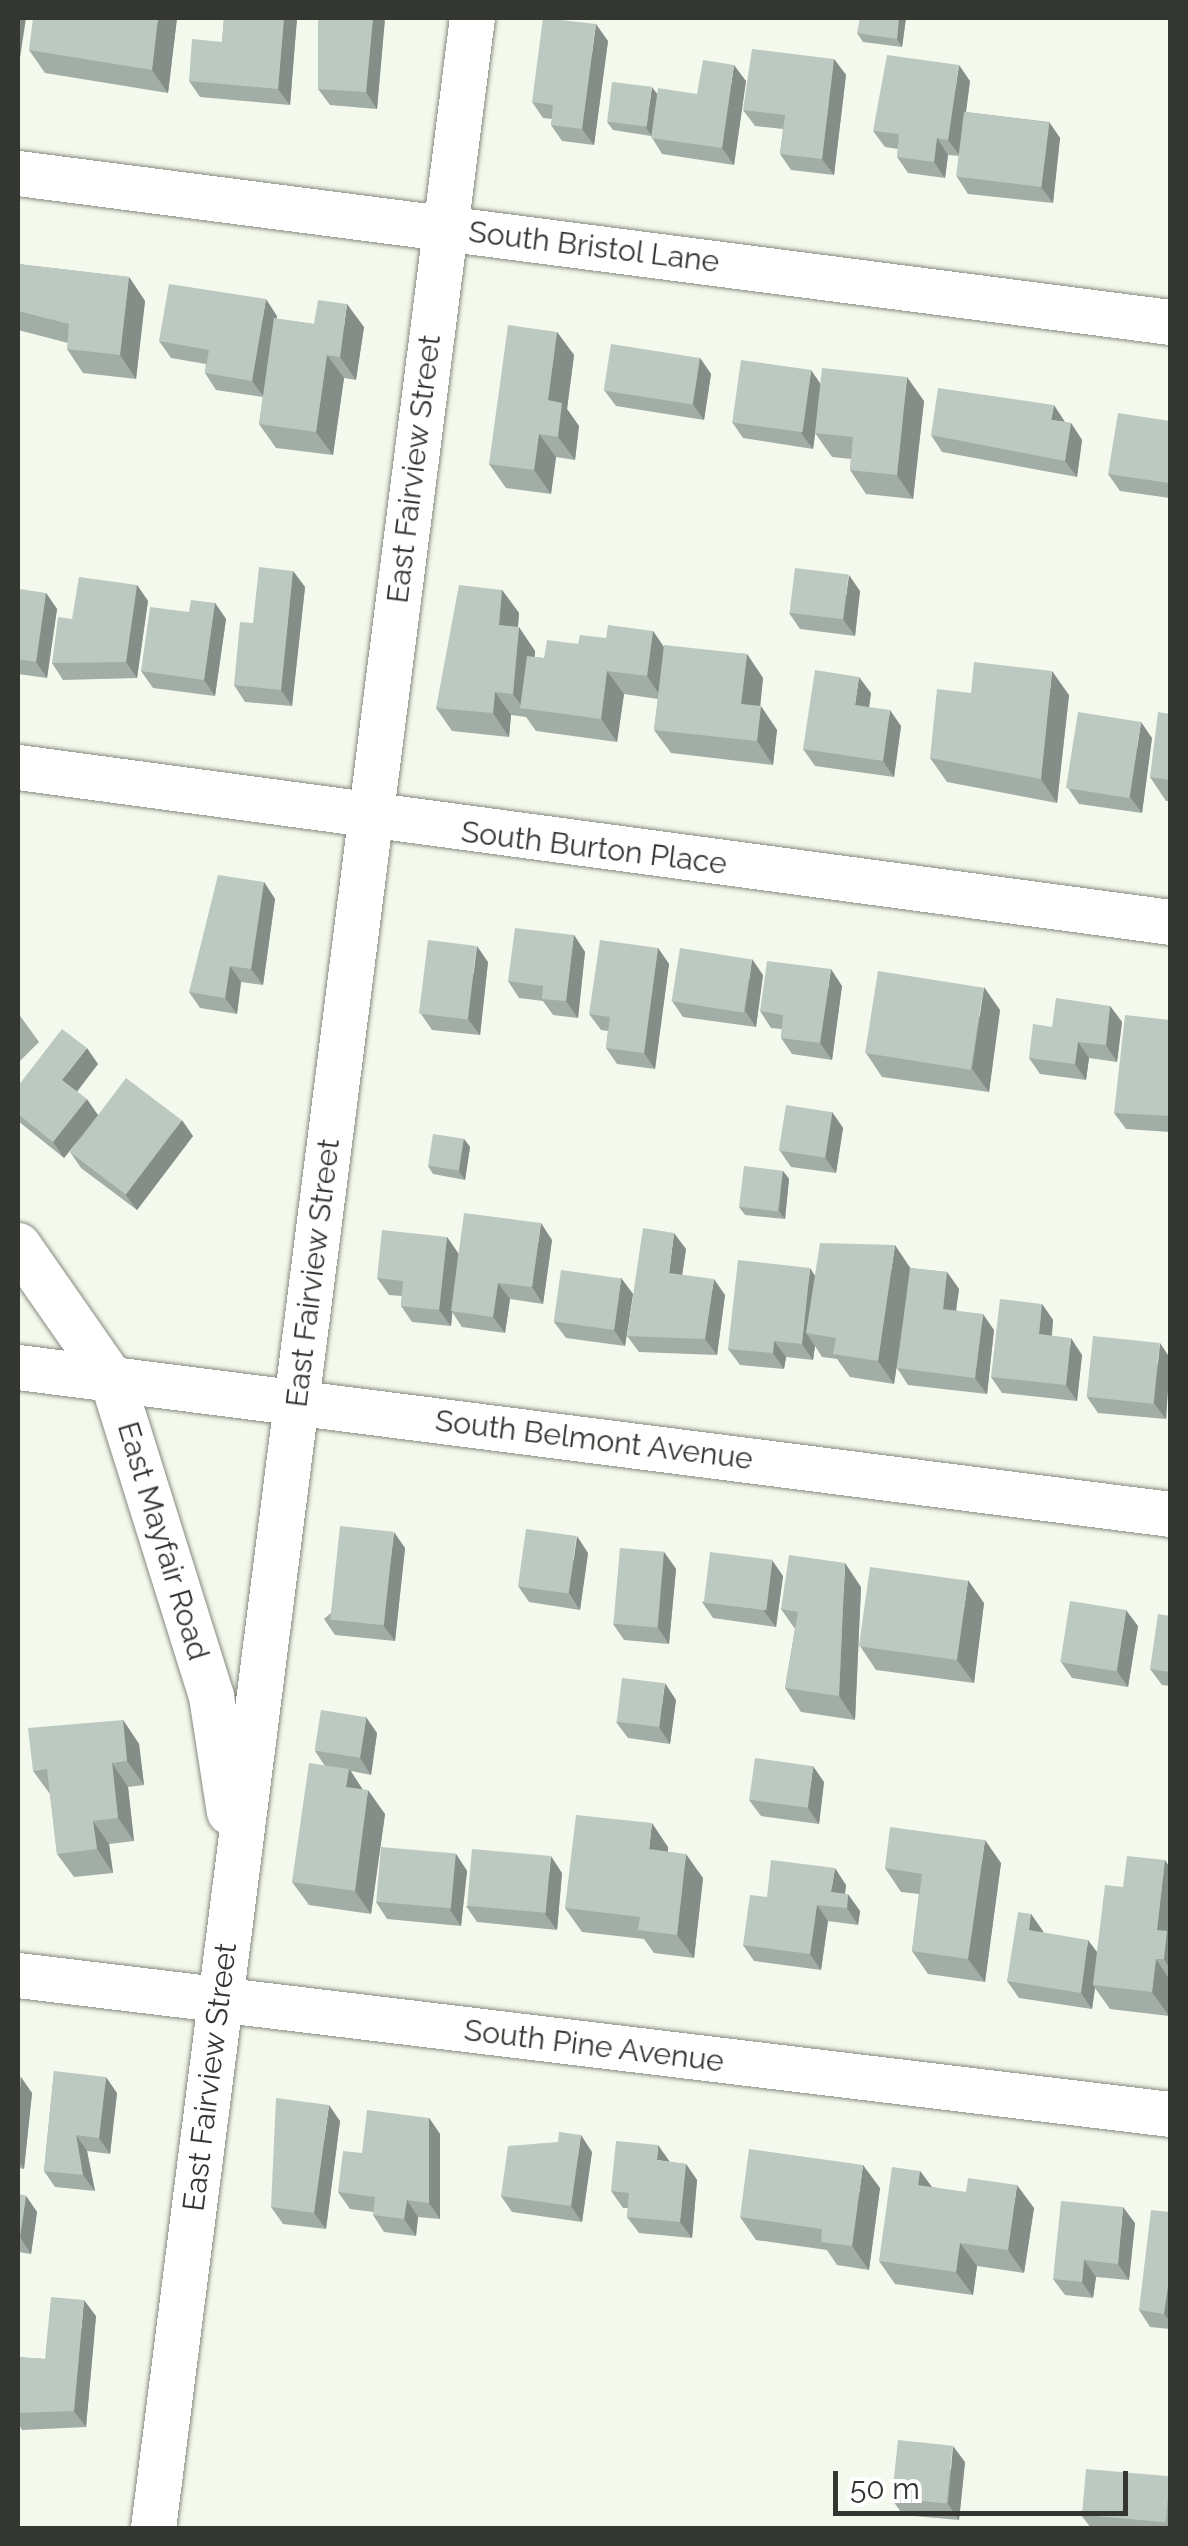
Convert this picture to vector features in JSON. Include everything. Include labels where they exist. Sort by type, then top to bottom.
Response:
[{"type":"street","name":"East Fairview Street","points":[[153,2528],[472,18]]},
{"type":"street","name":"South Bristol Lane","points":[[18,173],[1170,322]]},
{"type":"street","name":"South Burton Place","points":[[18,767],[370,819],[1170,922]]},
{"type":"street","name":"East Mayfair Road","points":[[18,1246],[112,1380],[211,1696],[238,1864]]},
{"type":"street","name":"South Belmont Avenue","points":[[18,1368],[1170,1514]]},
{"type":"street","name":"South Pine Avenue","points":[[18,1974],[220,2002],[1170,2114]]},
{"type":"building","points":[[33,18],[158,18],[152,70],[29,50]]},
{"type":"building","points":[[224,18],[284,18],[278,89],[189,81],[192,39],[222,42]]},
{"type":"building","points":[[318,18],[373,18],[366,92],[318,89]]},
{"type":"building","points":[[543,18],[596,24],[582,129],[551,125],[553,105],[532,102]]},
{"type":"building","points":[[860,18],[899,18],[897,39],[857,33]]},
{"type":"building","points":[[752,49],[834,59],[822,159],[780,154],[785,115],[743,110]]},
{"type":"building","points":[[887,55],[959,65],[948,140],[937,138],[934,162],[897,157],[899,134],[873,131]]},
{"type":"building","points":[[703,60],[734,65],[722,148],[651,138],[658,88],[697,94]]},
{"type":"building","points":[[612,82],[652,87],[647,127],[607,122]]},
{"type":"building","points":[[964,112],[1049,122],[1041,187],[956,177]]},
{"type":"building","points":[[18,264],[129,277],[120,355],[67,349],[69,324],[18,311]]},
{"type":"building","points":[[169,284],[266,299],[252,381],[205,373],[209,350],[159,341]]},
{"type":"building","points":[[318,300],[347,304],[340,357],[327,355],[316,432],[259,424],[274,318],[314,324]]},
{"type":"building","points":[[508,325],[557,332],[548,400],[562,403],[558,437],[539,434],[534,470],[489,464]]},
{"type":"building","points":[[611,344],[700,358],[693,405],[604,390]]},
{"type":"building","points":[[741,360],[811,370],[803,432],[732,422]]},
{"type":"building","points":[[822,368],[907,377],[897,475],[850,470],[853,437],[815,433]]},
{"type":"building","points":[[938,388],[1054,405],[1051,420],[1071,423],[1065,461],[931,435]]},
{"type":"building","points":[[1118,413],[1170,421],[1169,483],[1108,474]]},
{"type":"building","points":[[259,567],[293,571],[281,690],[234,685],[240,622],[253,623]]},
{"type":"building","points":[[795,568],[849,575],[843,619],[790,613]]},
{"type":"building","points":[[79,577],[137,585],[126,662],[52,663],[58,617],[72,619]]},
{"type":"building","points":[[459,585],[502,590],[499,625],[519,627],[513,694],[495,692],[493,713],[436,708]]},
{"type":"building","points":[[20,589],[46,593],[36,662],[18,659]]},
{"type":"building","points":[[191,600],[215,603],[204,680],[141,671],[150,607],[189,612]]},
{"type":"building","points":[[608,625],[653,631],[647,676],[607,671],[601,719],[520,708],[527,656],[544,658],[547,640],[578,644],[580,635],[606,638]]},
{"type":"building","points":[[664,645],[747,654],[741,704],[761,706],[757,741],[654,730]]},
{"type":"building","points":[[974,662],[1052,671],[1041,779],[930,758],[937,689],[971,693]]},
{"type":"building","points":[[815,670],[859,677],[855,705],[890,710],[883,761],[803,749]]},
{"type":"building","points":[[1078,712],[1141,722],[1129,798],[1066,788]]},
{"type":"building","points":[[1158,712],[1170,714],[1170,780],[1150,777]]},
{"type":"building","points":[[218,875],[264,882],[251,969],[230,966],[225,998],[189,992]]},
{"type":"building","points":[[515,928],[574,935],[566,1001],[542,999],[543,986],[508,981]]},
{"type":"building","points":[[428,940],[477,946],[468,1019],[419,1013]]},
{"type":"building","points":[[600,940],[658,948],[644,1053],[606,1048],[610,1017],[589,1014]]},
{"type":"building","points":[[680,948],[752,959],[744,1013],[672,1001]]},
{"type":"building","points":[[767,961],[831,969],[820,1043],[781,1038],[783,1015],[760,1011]]},
{"type":"building","points":[[878,971],[984,988],[971,1070],[865,1053]]},
{"type":"building","points":[[1056,998],[1110,1006],[1106,1045],[1078,1042],[1075,1064],[1029,1058],[1033,1024],[1052,1027]]},
{"type":"building","points":[[1125,1015],[1170,1020],[1170,1116],[1114,1113]]},
{"type":"building","points":[[62,1029],[87,1048],[62,1080],[87,1099],[53,1142],[18,1114],[18,1086]]},
{"type":"building","points":[[126,1078],[182,1120],[126,1194],[70,1152]]},
{"type":"building","points":[[786,1105],[832,1112],[825,1158],[779,1150]]},
{"type":"building","points":[[433,1134],[464,1139],[459,1170],[428,1166]]},
{"type":"building","points":[[744,1166],[783,1171],[778,1211],[739,1207]]},
{"type":"building","points":[[464,1213],[541,1223],[532,1287],[498,1283],[493,1317],[451,1311]]},
{"type":"building","points":[[643,1228],[674,1233],[669,1273],[714,1279],[705,1339],[627,1336]]},
{"type":"building","points":[[382,1230],[447,1237],[439,1310],[401,1306],[403,1281],[377,1278]]},
{"type":"building","points":[[820,1243],[895,1245],[878,1361],[833,1354],[836,1338],[806,1333]]},
{"type":"building","points":[[738,1260],[810,1268],[802,1344],[774,1341],[773,1353],[728,1349]]},
{"type":"building","points":[[910,1268],[947,1272],[943,1309],[983,1314],[975,1378],[897,1368]]},
{"type":"building","points":[[561,1270],[621,1278],[614,1330],[554,1321]]},
{"type":"building","points":[[1000,1299],[1042,1304],[1039,1334],[1071,1338],[1066,1385],[991,1377]]},
{"type":"building","points":[[1093,1336],[1160,1343],[1153,1404],[1087,1397]]},
{"type":"building","points":[[340,1526],[394,1532],[384,1625],[330,1619]]},
{"type":"building","points":[[526,1529],[577,1536],[568,1594],[518,1586]]},
{"type":"building","points":[[620,1548],[664,1552],[657,1628],[613,1624]]},
{"type":"building","points":[[710,1552],[773,1560],[766,1610],[704,1603]]},
{"type":"building","points":[[789,1555],[845,1563],[839,1696],[785,1688],[798,1612],[781,1609]]},
{"type":"building","points":[[870,1567],[968,1581],[957,1660],[859,1646]]},
{"type":"building","points":[[1070,1601],[1126,1610],[1117,1671],[1060,1662]]},
{"type":"building","points":[[1158,1614],[1170,1616],[1170,1672],[1150,1669]]},
{"type":"building","points":[[622,1678],[665,1683],[659,1727],[617,1722]]},
{"type":"building","points":[[321,1710],[366,1717],[360,1758],[315,1750]]},
{"type":"building","points":[[123,1720],[127,1761],[112,1763],[118,1818],[93,1821],[97,1849],[57,1854],[47,1769],[33,1771],[28,1728]]},
{"type":"building","points":[[755,1758],[813,1766],[808,1808],[749,1800]]},
{"type":"building","points":[[309,1763],[349,1769],[346,1787],[368,1790],[355,1891],[292,1882]]},
{"type":"building","points":[[576,1815],[652,1823],[649,1849],[686,1854],[677,1935],[638,1930],[640,1917],[565,1908]]},
{"type":"building","points":[[890,1827],[985,1840],[968,1959],[912,1951],[922,1874],[885,1868]]},
{"type":"building","points":[[381,1847],[456,1854],[451,1908],[376,1902]]},
{"type":"building","points":[[472,1849],[551,1856],[546,1913],[467,1906]]},
{"type":"building","points":[[1127,1856],[1165,1860],[1157,1930],[1167,1931],[1164,1959],[1156,1959],[1152,1992],[1093,1985],[1105,1885],[1123,1887]]},
{"type":"building","points":[[771,1860],[835,1868],[831,1892],[848,1894],[847,1908],[817,1905],[810,1954],[743,1945],[750,1895],[767,1897]]},
{"type":"building","points":[[1018,1912],[1031,1914],[1029,1930],[1088,1940],[1081,1993],[1007,1981]]},
{"type":"building","points":[[54,2071],[106,2077],[99,2138],[76,2135],[83,2175],[44,2171]]},
{"type":"building","points":[[276,2098],[329,2105],[314,2213],[271,2207]]},
{"type":"building","points":[[367,2110],[429,2118],[429,2203],[407,2200],[404,2219],[373,2215],[375,2197],[338,2192],[343,2151],[362,2153]]},
{"type":"building","points":[[559,2132],[581,2135],[571,2206],[501,2196],[508,2146],[558,2142]]},
{"type":"building","points":[[616,2141],[658,2145],[657,2160],[686,2164],[680,2222],[627,2217],[629,2193],[611,2191]]},
{"type":"building","points":[[749,2149],[863,2165],[852,2246],[821,2242],[822,2229],[740,2217]]},
{"type":"building","points":[[892,2167],[920,2171],[918,2185],[966,2192],[968,2178],[1017,2185],[1008,2250],[960,2243],[956,2272],[879,2261]]},
{"type":"building","points":[[18,2194],[26,2196],[20,2237],[18,2237]]},
{"type":"building","points":[[1061,2201],[1123,2207],[1118,2264],[1084,2260],[1082,2282],[1053,2279]]},
{"type":"building","points":[[1151,2210],[1170,2212],[1170,2273],[1164,2314],[1139,2310]]},
{"type":"building","points":[[51,2297],[84,2300],[74,2411],[18,2413],[18,2357],[45,2359]]},
{"type":"building","points":[[898,2440],[953,2446],[947,2503],[892,2498]]},
{"type":"building","points":[[1086,2469],[1170,2476],[1166,2522],[1082,2515]]}]
